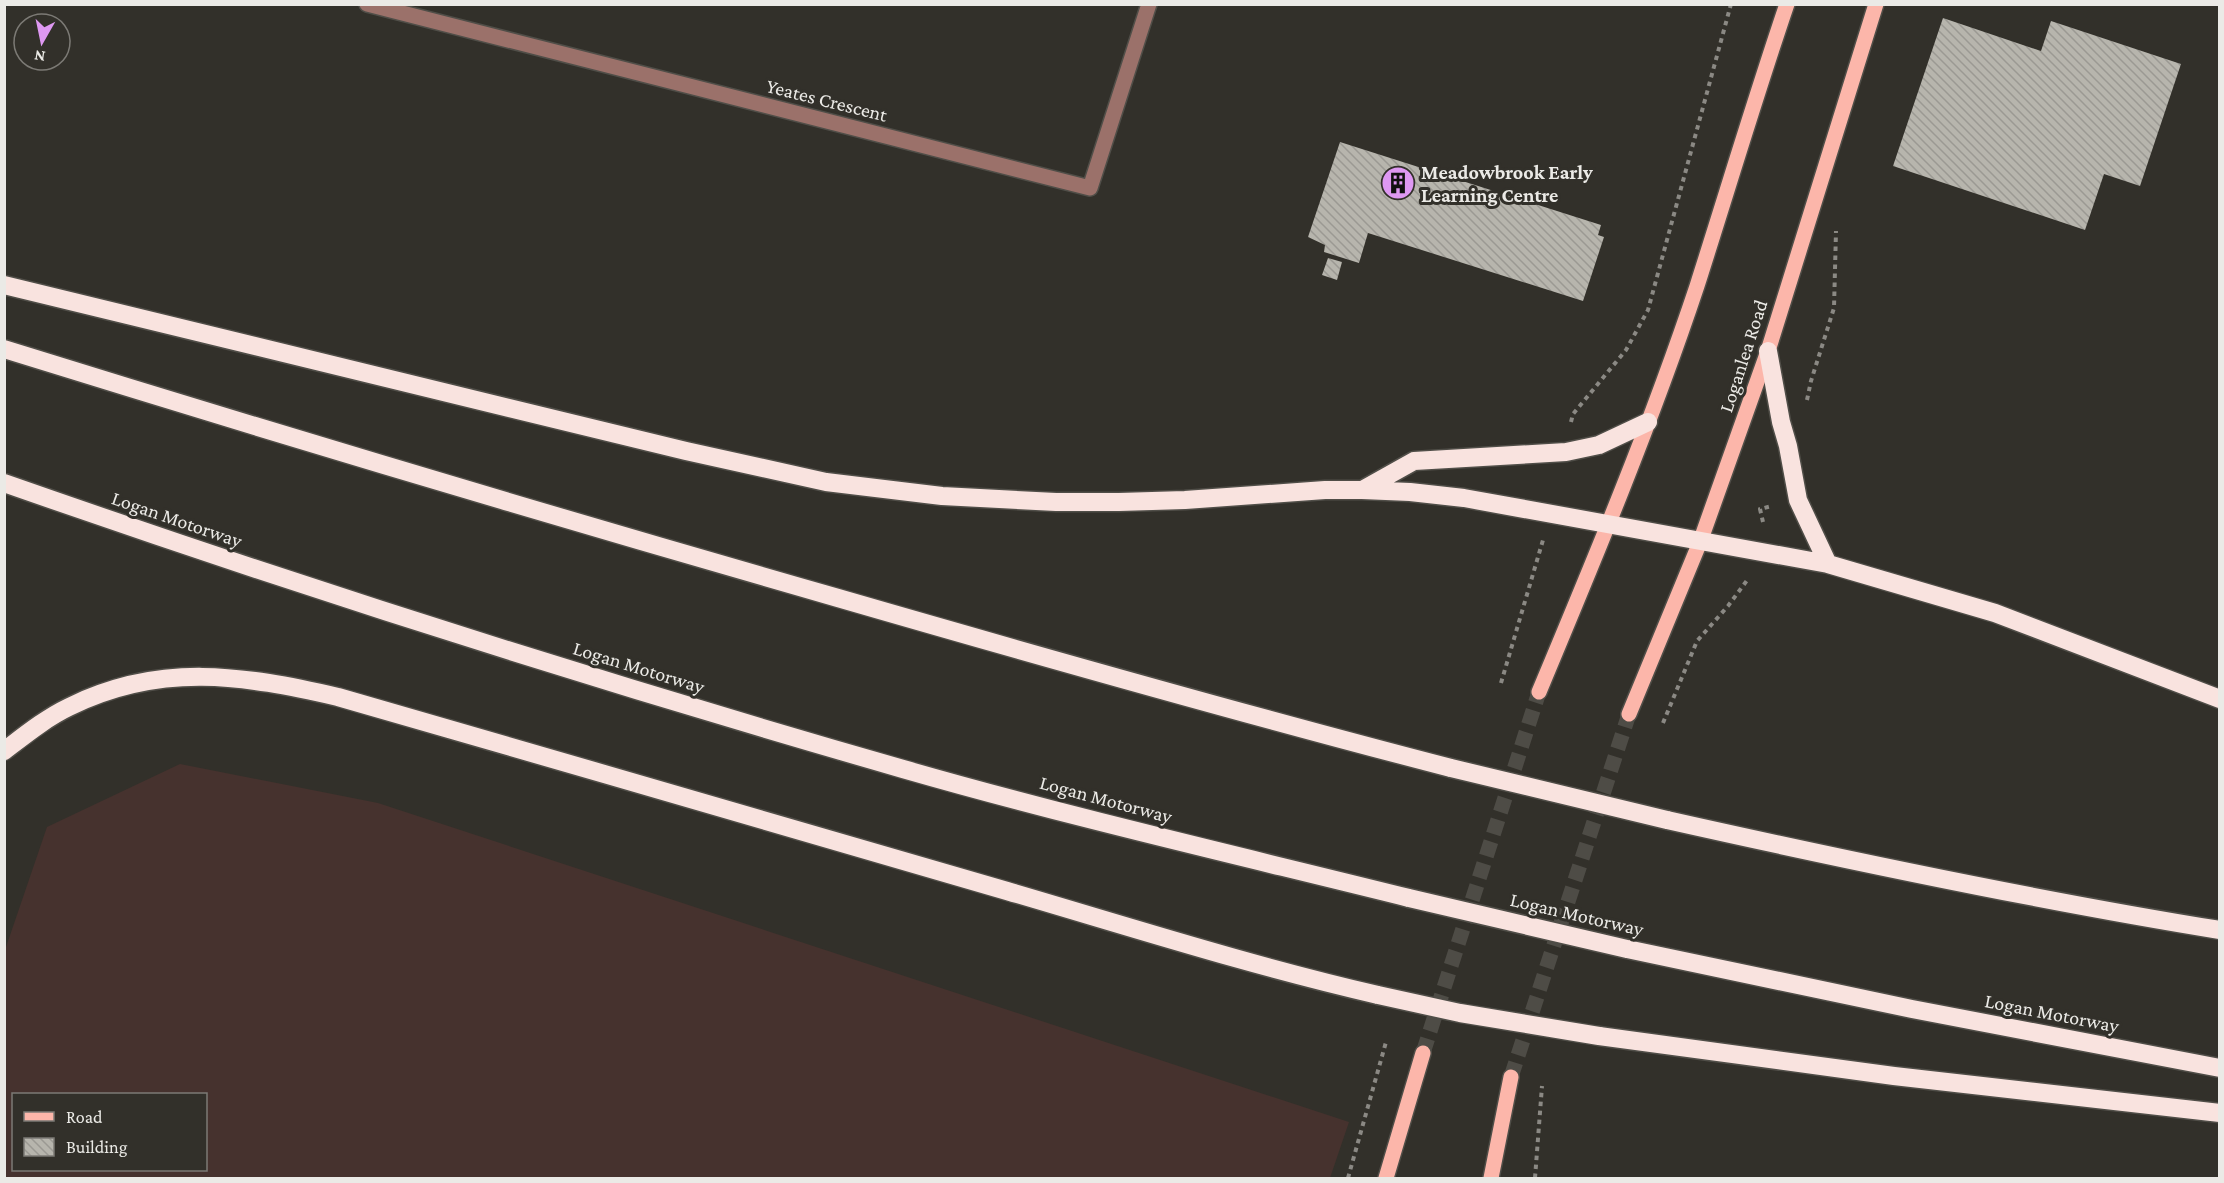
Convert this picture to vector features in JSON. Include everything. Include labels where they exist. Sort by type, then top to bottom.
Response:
[{"type":"highway","points":[[4,285],[697,453],[826,482],[942,496],[1056,502],[1185,500],[1325,490],[1410,492],[1464,498],[1828,564],[1995,613],[2220,699]]},
{"type":"highway","points":[[4,349],[573,522],[1248,715],[1451,768],[1845,860],[1996,891],[2220,930]]},
{"type":"highway","points":[[1768,351],[1780,422],[1788,446],[1798,500],[1828,564]]},
{"type":"highway","points":[[1362,490],[1414,461],[1566,452],[1599,445],[1648,422]]},
{"type":"highway","name":"Logan Motorway","points":[[4,483],[387,613],[635,690],[906,770],[1165,838],[1627,949],[1889,1005],[2220,1068]]},
{"type":"highway","points":[[4,751],[67,707],[99,693],[139,682],[172,677],[206,676],[291,687],[338,697],[1195,948],[1296,976],[1378,995],[1470,1014],[1599,1036],[1894,1076],[2220,1113]]},
{"type":"main road","points":[[1539,692],[1648,422],[1696,286],[1743,134],[1787,4]]},
{"type":"main road","name":"Loganlea Road","points":[[1629,714],[1700,542],[1768,351],[1876,4]]},
{"type":"main road","points":[[1386,1179],[1423,1053]]},
{"type":"main road","points":[[1491,1179],[1511,1077]]},
{"type":"street","name":"Yeates Crescent","points":[[367,4],[1090,188],[1149,4]]},
{"type":"path","points":[[1566,452],[1573,414],[1626,350],[1648,310],[1731,4]]},
{"type":"path","points":[[1807,402],[1811,381],[1834,308],[1836,230]]},
{"type":"path","points":[[1663,723],[1697,641],[1748,580],[1763,524],[1760,509],[1798,500]]},
{"type":"path","points":[[1501,683],[1550,513]]},
{"type":"path","points":[[1348,1179],[1386,1042]]},
{"type":"path","points":[[1534,1179],[1542,1086]]},
{"type":"shaded area","points":[[180,764],[378,803],[1349,1122],[1330,1178],[5,1178],[5,950],[47,827]]},
{"type":"building","points":[[1943,18],[2041,51],[2051,21],[2181,64],[2140,186],[2104,174],[2085,230],[1893,166]]},
{"type":"building","name":"Meadowbrook Early Learning Centre","points":[[1340,142],[1601,225],[1598,235],[1604,237],[1583,301],[1368,233],[1359,263],[1324,252],[1325,245],[1308,237]]},
{"type":"building","points":[[1328,258],[1342,262],[1337,280],[1322,275]]},
{"type":"tunnel","points":[[1423,1053],[1539,692]]},
{"type":"tunnel","points":[[1511,1077],[1629,714]]},
{"type":"place","name":"Meadowbrook Early Learning Centre","points":[[1398,183]]}]
